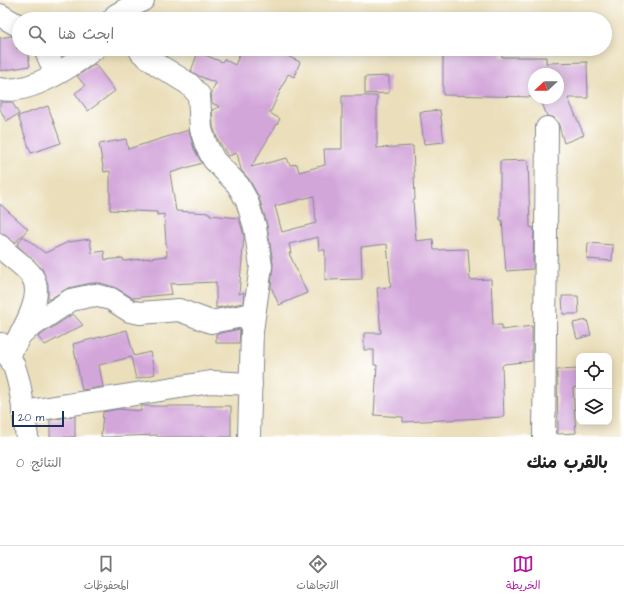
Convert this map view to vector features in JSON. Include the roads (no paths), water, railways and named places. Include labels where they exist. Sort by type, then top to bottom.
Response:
[{"type":"street","points":[[121,12],[143,0]]},
{"type":"street","points":[[144,12],[147,0]]},
{"type":"street","points":[[0,15],[12,22]]},
{"type":"street","points":[[48,56],[56,74]]},
{"type":"street","points":[[0,89],[6,90],[37,84],[73,65],[85,56]]},
{"type":"street","points":[[146,56],[189,84],[199,95],[201,130],[206,145],[214,160],[238,185],[247,201],[255,227],[261,266],[259,292],[253,314],[249,437]]},
{"type":"street","points":[[544,437],[547,128]]},
{"type":"street","points":[[0,246],[32,276],[37,286],[31,316],[21,333]]},
{"type":"street","points":[[27,437],[15,372],[4,350],[21,333],[71,300],[94,295],[111,299],[130,310],[140,313],[179,310],[211,322],[253,314]]},
{"type":"street","points":[[23,412],[211,382],[250,384]]}]
